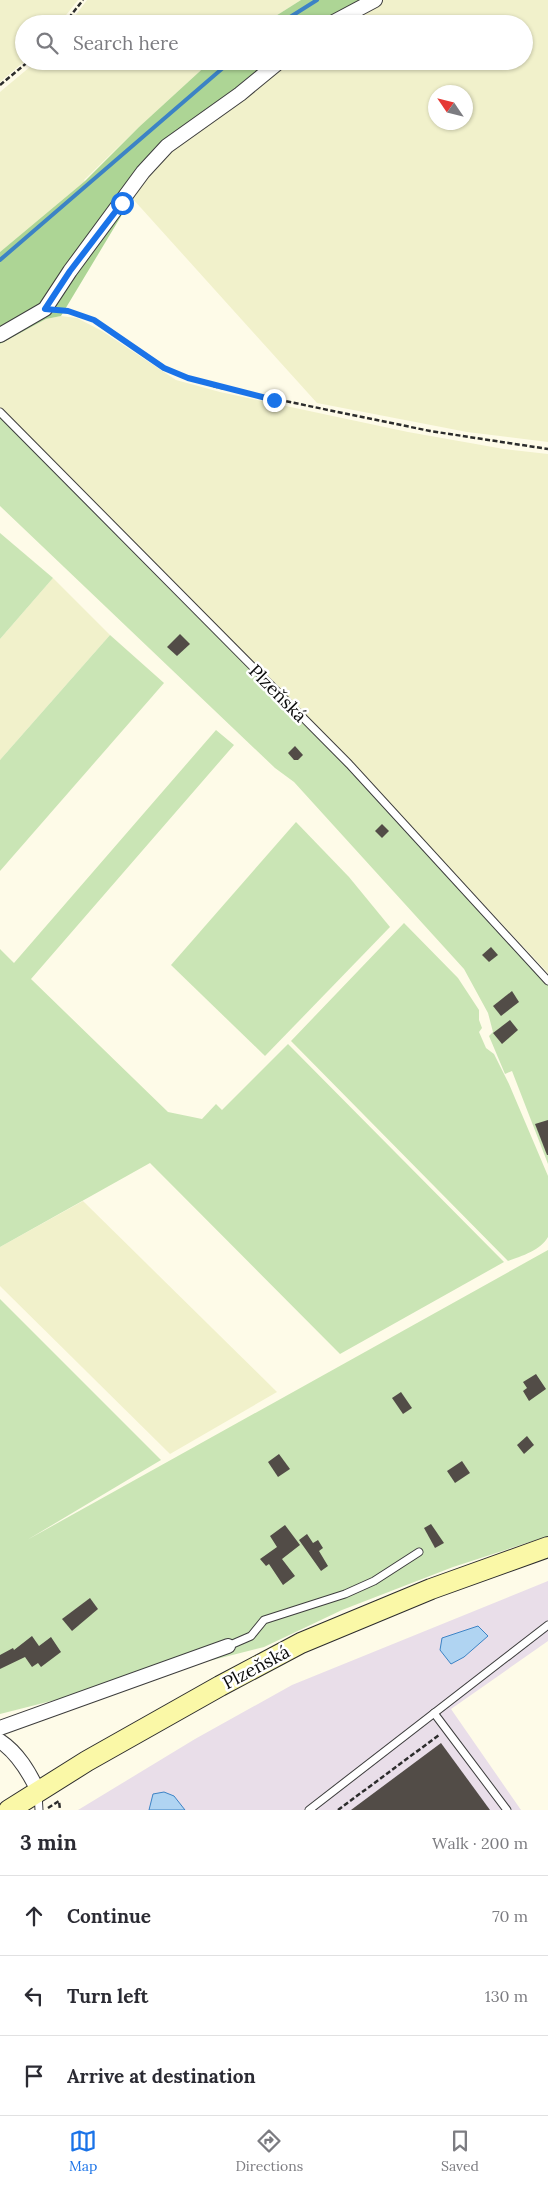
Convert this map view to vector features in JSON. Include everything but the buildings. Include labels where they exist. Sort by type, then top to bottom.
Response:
[{"type":"main road","name":"Plzeňská","points":[[9,1810],[40,1804],[212,1690],[301,1643],[431,1589],[548,1547]]},
{"type":"street","points":[[347,15],[375,0]]},
{"type":"street","points":[[0,335],[45,309],[70,271],[143,172],[166,146],[240,94],[269,70]]},
{"type":"street","name":"Plzeňská","points":[[0,1728],[228,1646]]},
{"type":"street","points":[[0,1741],[18,1756],[31,1775],[40,1804]]},
{"type":"lane","name":"Plzeňská","points":[[0,412],[349,764],[548,981]]},
{"type":"lane","name":"Plzeňská","points":[[228,1646],[251,1636],[264,1620],[345,1594],[374,1581],[419,1552]]},
{"type":"lane","points":[[309,1810],[548,1625]]},
{"type":"lane","points":[[434,1713],[507,1810]]},
{"type":"path","points":[[71,15],[83,0]]},
{"type":"path","points":[[0,85],[18,70]]},
{"type":"path","points":[[45,309],[68,311],[94,320],[164,368],[188,378],[217,386],[430,431],[548,449]]},
{"type":"path","points":[[338,1810],[446,1729]]},
{"type":"path","points":[[40,1804],[59,1801],[60,1810]]},
{"type":"shaded area","points":[[548,1581],[548,1641],[451,1709],[521,1810],[78,1810],[195,1739],[292,1685]]},
{"type":"green space","points":[[0,0],[78,0],[66,15],[15,15],[15,69],[0,82]]},
{"type":"green space","points":[[87,0],[301,0],[277,15],[76,15]]},
{"type":"green space","points":[[301,0],[383,0],[355,15],[277,15]]},
{"type":"green space","points":[[383,0],[548,0],[548,442],[467,432],[317,403],[132,198],[157,163],[276,70],[533,70],[533,15],[355,15]]},
{"type":"green space","points":[[26,70],[201,70],[139,127],[85,181],[0,252],[0,92]]},
{"type":"green space","points":[[201,70],[277,70],[241,102],[182,142],[157,163],[132,198],[61,316],[46,319],[0,344],[0,252],[85,181],[139,127]]},
{"type":"green space","points":[[61,316],[77,318],[102,331],[176,380],[220,392],[408,432],[504,449],[548,454],[548,973],[441,859],[0,408],[0,344],[46,319]]},
{"type":"green space","points":[[0,412],[349,764],[548,981],[548,1164],[512,1071],[505,1074],[489,1036],[493,1032],[488,1013],[464,969],[294,782],[275,768],[0,506]]},
{"type":"green space","points":[[0,533],[53,578],[0,639]]},
{"type":"green space","points":[[53,578],[110,635],[0,760],[0,639]]},
{"type":"green space","points":[[110,635],[164,683],[0,871],[0,760]]},
{"type":"green space","points":[[216,730],[234,745],[31,979],[168,1112],[202,1119],[216,1104],[222,1110],[288,1044],[504,1262],[340,1354],[150,1163],[0,1247],[0,949],[14,963]]},
{"type":"green space","points":[[296,822],[349,877],[390,927],[265,1056],[171,965]]},
{"type":"green space","points":[[404,923],[458,978],[479,1010],[479,1020],[482,1028],[479,1032],[486,1048],[494,1054],[509,1084],[548,1176],[548,1237],[536,1249],[508,1261],[291,1041]]},
{"type":"green space","points":[[83,1201],[277,1392],[170,1454],[0,1286],[0,1247]]},
{"type":"green space","points":[[548,1250],[548,1536],[453,1567],[342,1610],[264,1647],[0,1714],[0,1299],[161,1460],[27,1540]]},
{"type":"water","points":[[478,1626],[488,1636],[464,1657],[451,1664],[440,1650],[442,1638]]},
{"type":"water","points":[[164,1792],[174,1796],[185,1810],[149,1810],[153,1794]]},
{"type":"waterway","points":[[293,15],[317,0]]},
{"type":"waterway","points":[[0,260],[221,70]]},
{"type":"route","points":[[122,203],[70,271],[45,309],[68,311],[94,320],[164,368],[188,378],[274,400]]}]
